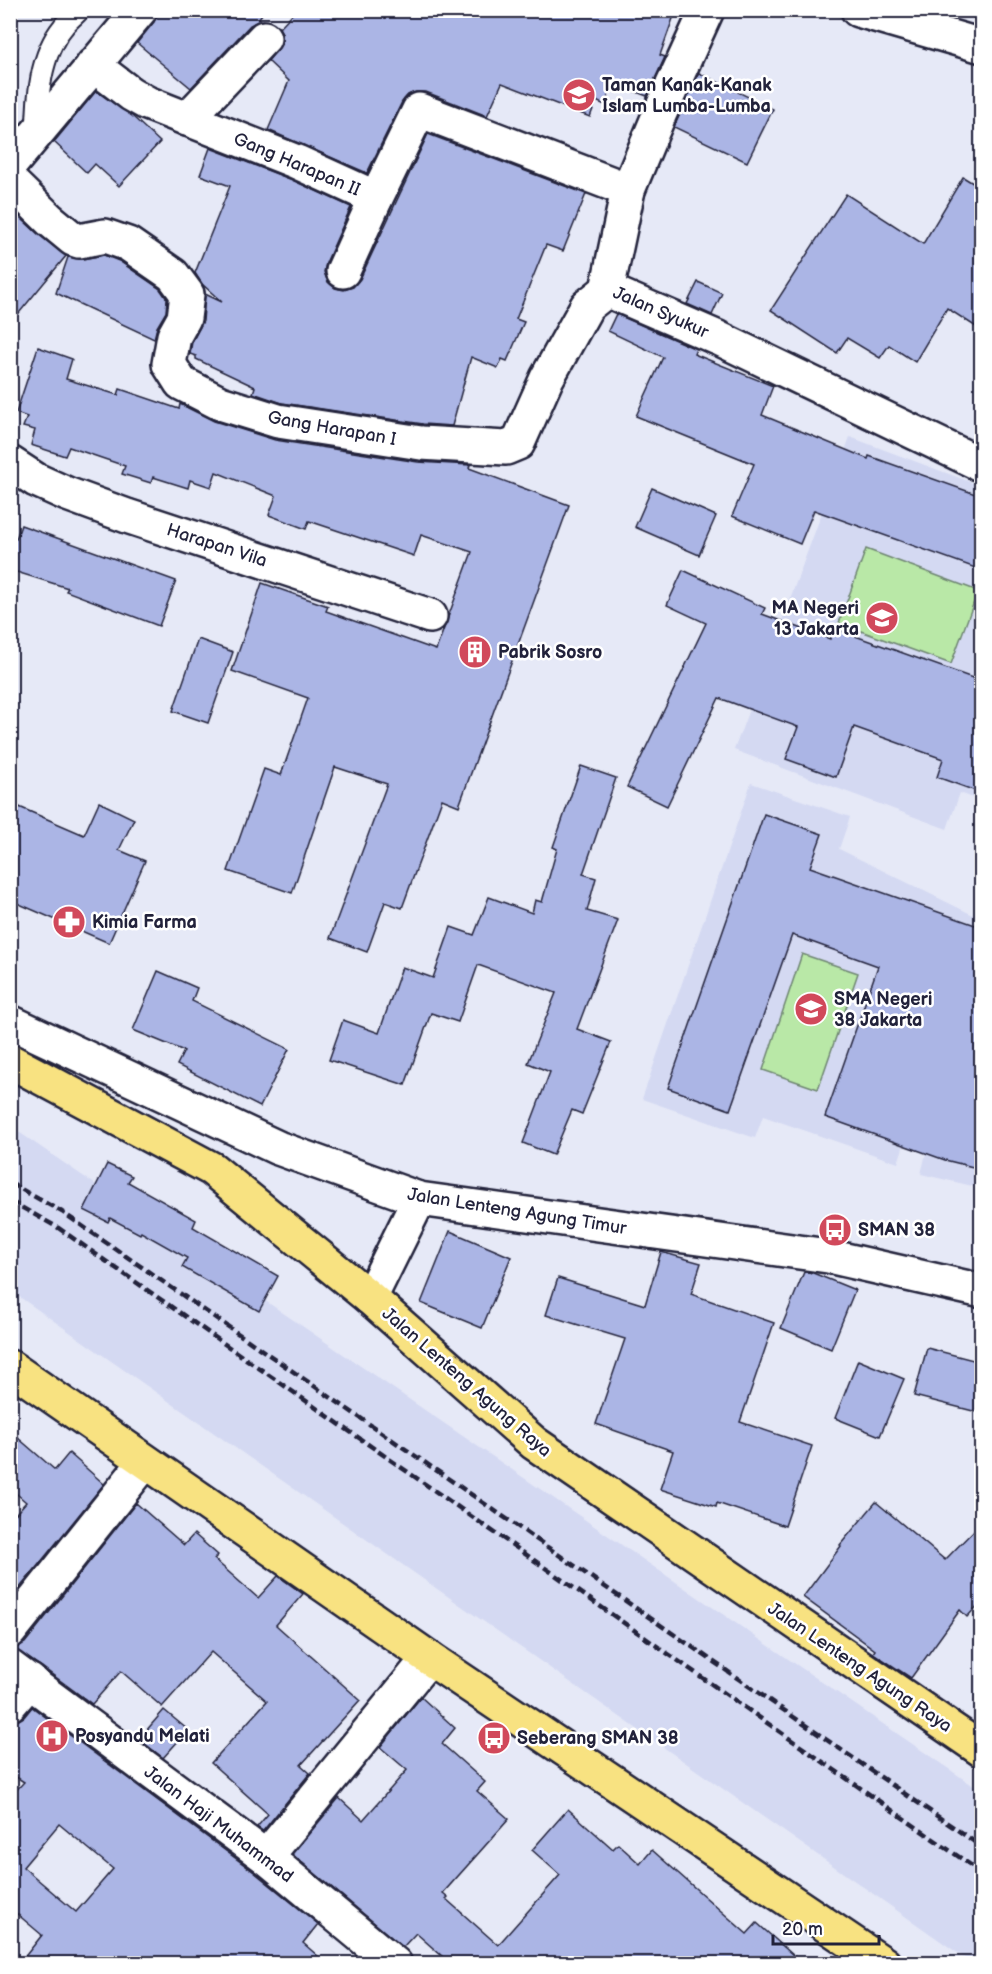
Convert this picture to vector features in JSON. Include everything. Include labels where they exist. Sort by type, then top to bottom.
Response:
[{"type":"main road","name":"Jalan Lenteng Agung Raya","points":[[10,1061],[212,1168],[370,1298],[534,1443],[981,1750]]},
{"type":"main road","points":[[10,1367],[429,1658],[884,1964]]},
{"type":"street","points":[[10,165],[140,10]]},
{"type":"street","name":"Jalan Syukur","points":[[707,10],[660,112],[628,190],[607,290],[718,338],[980,462]]},
{"type":"street","points":[[858,10],[981,46]]},
{"type":"street","points":[[187,119],[264,39]]},
{"type":"street","name":"Gang Harapan II","points":[[93,65],[131,94],[147,103],[297,162],[376,198],[419,110],[628,190]]},
{"type":"street","name":"Gang Harapan I","points":[[10,181],[73,239],[79,241],[105,236],[128,244],[173,275],[187,294],[184,318],[174,336],[169,364],[181,383],[219,403],[278,421],[421,443],[506,448],[518,443],[547,378],[587,306],[607,290]]},
{"type":"street","points":[[343,271],[376,198]]},
{"type":"street","name":"Harapan Vila","points":[[10,462],[36,480],[87,501],[430,615]]},
{"type":"street","name":"Jalan Lenteng Agung Timur","points":[[10,1022],[278,1148],[419,1199],[828,1256],[981,1291]]},
{"type":"street","points":[[370,1298],[419,1199]]},
{"type":"street","points":[[10,1631],[145,1462]]},
{"type":"street","points":[[266,1857],[429,1658]]},
{"type":"street","name":"Jalan Haji Muhammad","points":[[17,1684],[266,1857],[395,1964]]},
{"type":"lane","points":[[37,132],[37,105],[49,51],[62,28],[80,10]]},
{"type":"shaded area","name":"MA Negeri 13 Jakarta","points":[[850,437],[981,486],[981,801],[960,793],[947,829],[734,750]]},
{"type":"shaded area","name":"SMA Negeri 38 Jakarta","points":[[751,783],[850,817],[839,849],[979,918],[898,1163],[763,1116],[755,1138],[642,1099]]},
{"type":"shaded area","points":[[981,927],[981,1188],[921,1174]]},
{"type":"shaded area","points":[[10,1126],[981,1791],[981,1963],[972,1963],[11,1291]]},
{"type":"green space","points":[[866,549],[978,591],[951,664],[839,623]]},
{"type":"green space","points":[[802,954],[858,973],[818,1089],[763,1070]]},
{"type":"building","points":[[158,10],[265,10],[259,18],[261,20],[250,25],[191,88],[137,43],[154,22]]},
{"type":"building","points":[[296,10],[676,10],[660,55],[665,57],[647,96],[613,83],[605,105],[596,101],[590,117],[502,83],[487,116],[426,92],[416,92],[408,95],[402,102],[367,173],[268,130],[289,81],[268,61],[282,43],[282,33],[279,28]]},
{"type":"building","points":[[699,73],[773,109],[747,162],[674,127]]},
{"type":"building","points":[[96,91],[132,116],[160,142],[119,186],[95,164],[87,173],[54,142]]},
{"type":"building","points":[[428,134],[586,194],[563,251],[546,245],[516,319],[524,322],[507,361],[502,359],[498,368],[471,357],[452,426],[423,424],[282,403],[253,393],[255,387],[190,354],[192,342],[203,321],[205,294],[222,302],[202,284],[195,273],[230,186],[200,175],[210,148],[290,179],[351,207],[324,272],[328,282],[335,288],[344,290],[353,287],[360,279]]},
{"type":"building","points":[[963,177],[981,188],[981,330],[947,308],[915,362],[889,345],[880,358],[847,338],[837,353],[771,310],[846,194],[923,244]]},
{"type":"building","points":[[10,208],[66,256],[10,324]]},
{"type":"building","points":[[104,255],[119,261],[160,289],[167,299],[166,312],[157,327],[154,339],[56,293],[68,257],[82,259]]},
{"type":"building","points":[[698,282],[722,293],[712,315],[687,304]]},
{"type":"building","points":[[616,314],[696,349],[694,354],[773,386],[762,415],[868,459],[869,456],[981,496],[981,570],[814,510],[800,544],[732,516],[754,464],[636,416],[663,357],[608,331]]},
{"type":"building","points":[[38,347],[72,359],[66,379],[118,395],[120,389],[179,409],[180,404],[214,421],[275,440],[418,462],[470,465],[469,468],[569,505],[459,806],[442,799],[402,908],[385,902],[367,952],[330,938],[387,784],[335,767],[292,893],[228,871],[264,769],[281,775],[308,698],[232,671],[262,583],[328,606],[326,611],[436,650],[472,552],[421,535],[414,556],[309,521],[306,529],[269,515],[276,496],[216,472],[211,487],[190,480],[188,488],[153,477],[151,483],[122,474],[125,466],[69,447],[65,456],[31,445],[35,430],[23,427],[27,417],[16,413]]},
{"type":"building","points":[[652,488],[716,516],[699,555],[635,527]]},
{"type":"building","points":[[21,525],[176,581],[159,626],[66,591],[68,588],[10,570],[10,537],[16,539]]},
{"type":"building","points":[[683,570],[765,608],[762,614],[830,639],[833,628],[981,681],[981,793],[937,777],[943,759],[854,727],[836,777],[786,759],[798,727],[719,698],[667,806],[627,787],[706,623],[667,605]]},
{"type":"building","points":[[198,639],[233,652],[208,723],[173,711]]},
{"type":"building","points":[[581,766],[616,778],[583,874],[596,878],[587,911],[618,920],[577,1029],[611,1042],[582,1114],[572,1110],[553,1155],[523,1143],[550,1072],[528,1063],[556,993],[478,965],[458,1022],[431,1013],[405,1085],[329,1060],[343,1020],[379,1033],[402,967],[433,978],[451,927],[474,935],[489,897],[532,913],[535,900],[542,902],[557,849],[553,847]]},
{"type":"building","points":[[99,802],[134,819],[119,850],[145,861],[109,943],[10,900],[10,803],[84,835]]},
{"type":"building","points":[[764,814],[822,834],[810,867],[981,927],[981,1169],[945,1160],[825,1117],[878,966],[792,935],[730,1110],[668,1088]]},
{"type":"building","points":[[158,971],[197,988],[192,1001],[289,1049],[260,1107],[177,1065],[184,1051],[133,1030]]},
{"type":"building","points":[[107,1164],[132,1176],[128,1182],[196,1220],[193,1227],[278,1276],[259,1311],[182,1267],[187,1258],[141,1232],[140,1234],[110,1218],[108,1222],[84,1210]]},
{"type":"building","points":[[450,1231],[511,1257],[482,1328],[421,1303]]},
{"type":"building","points":[[661,1252],[701,1263],[691,1294],[774,1323],[740,1422],[812,1446],[785,1526],[717,1503],[716,1507],[660,1489],[673,1451],[596,1424],[625,1339],[546,1315],[558,1278],[645,1305]]},
{"type":"building","points":[[804,1272],[813,1273],[855,1290],[831,1349],[781,1328]]},
{"type":"building","points":[[927,1348],[981,1362],[981,1413],[914,1396]]},
{"type":"building","points":[[858,1360],[904,1379],[880,1436],[835,1418]]},
{"type":"building","points":[[10,1431],[55,1470],[69,1453],[104,1484],[10,1600],[10,1520],[26,1502],[10,1488]]},
{"type":"building","points":[[876,1502],[945,1560],[981,1523],[981,1602],[967,1617],[960,1610],[911,1678],[873,1653],[875,1650],[803,1597],[840,1545]]},
{"type":"building","points":[[136,1503],[184,1545],[194,1534],[218,1555],[214,1559],[258,1598],[278,1576],[303,1594],[276,1625],[360,1700],[301,1765],[310,1773],[263,1831],[257,1827],[268,1814],[211,1763],[267,1701],[211,1652],[162,1707],[121,1671],[92,1704],[14,1649],[25,1643]]},
{"type":"building","points":[[421,1697],[455,1728],[442,1744],[485,1782],[477,1791],[509,1819],[443,1893],[448,1897],[446,1899],[498,1945],[560,1875],[532,1850],[568,1809],[613,1849],[618,1844],[640,1864],[652,1850],[747,1934],[757,1923],[803,1964],[451,1964],[416,1933],[403,1947],[292,1854],[339,1798],[363,1820],[407,1770],[380,1747]]},
{"type":"building","points":[[32,1707],[254,1872],[318,1924],[303,1943],[327,1964],[19,1964],[42,1935],[10,1908],[10,1797],[24,1782],[10,1773],[10,1722],[24,1717]],"holes":[[[59,1824],[113,1869],[76,1912],[23,1867]]]},
{"type":"building","points":[[164,1710],[188,1730],[163,1758],[139,1739]]},
{"type":"railway","points":[[10,1183],[62,1212],[982,1847]]},
{"type":"railway","points":[[10,1201],[57,1227],[982,1873]]},
{"type":"place","name":"Taman Kanak-Kanak Islam Lumba-Lumba","points":[[579,95]]},
{"type":"place","name":"MA Negeri 13 Jakarta","points":[[882,618]]},
{"type":"place","name":"Pabrik Sosro","points":[[475,652]]},
{"type":"place","name":"Kimia Farma","points":[[69,922]]},
{"type":"place","name":"SMA Negeri 38 Jakarta","points":[[811,1009]]},
{"type":"place","name":"SMAN 38","points":[[835,1230]]},
{"type":"place","name":"Posyandu Melati","points":[[52,1736]]},
{"type":"place","name":"Seberang SMAN 38","points":[[494,1738]]}]
